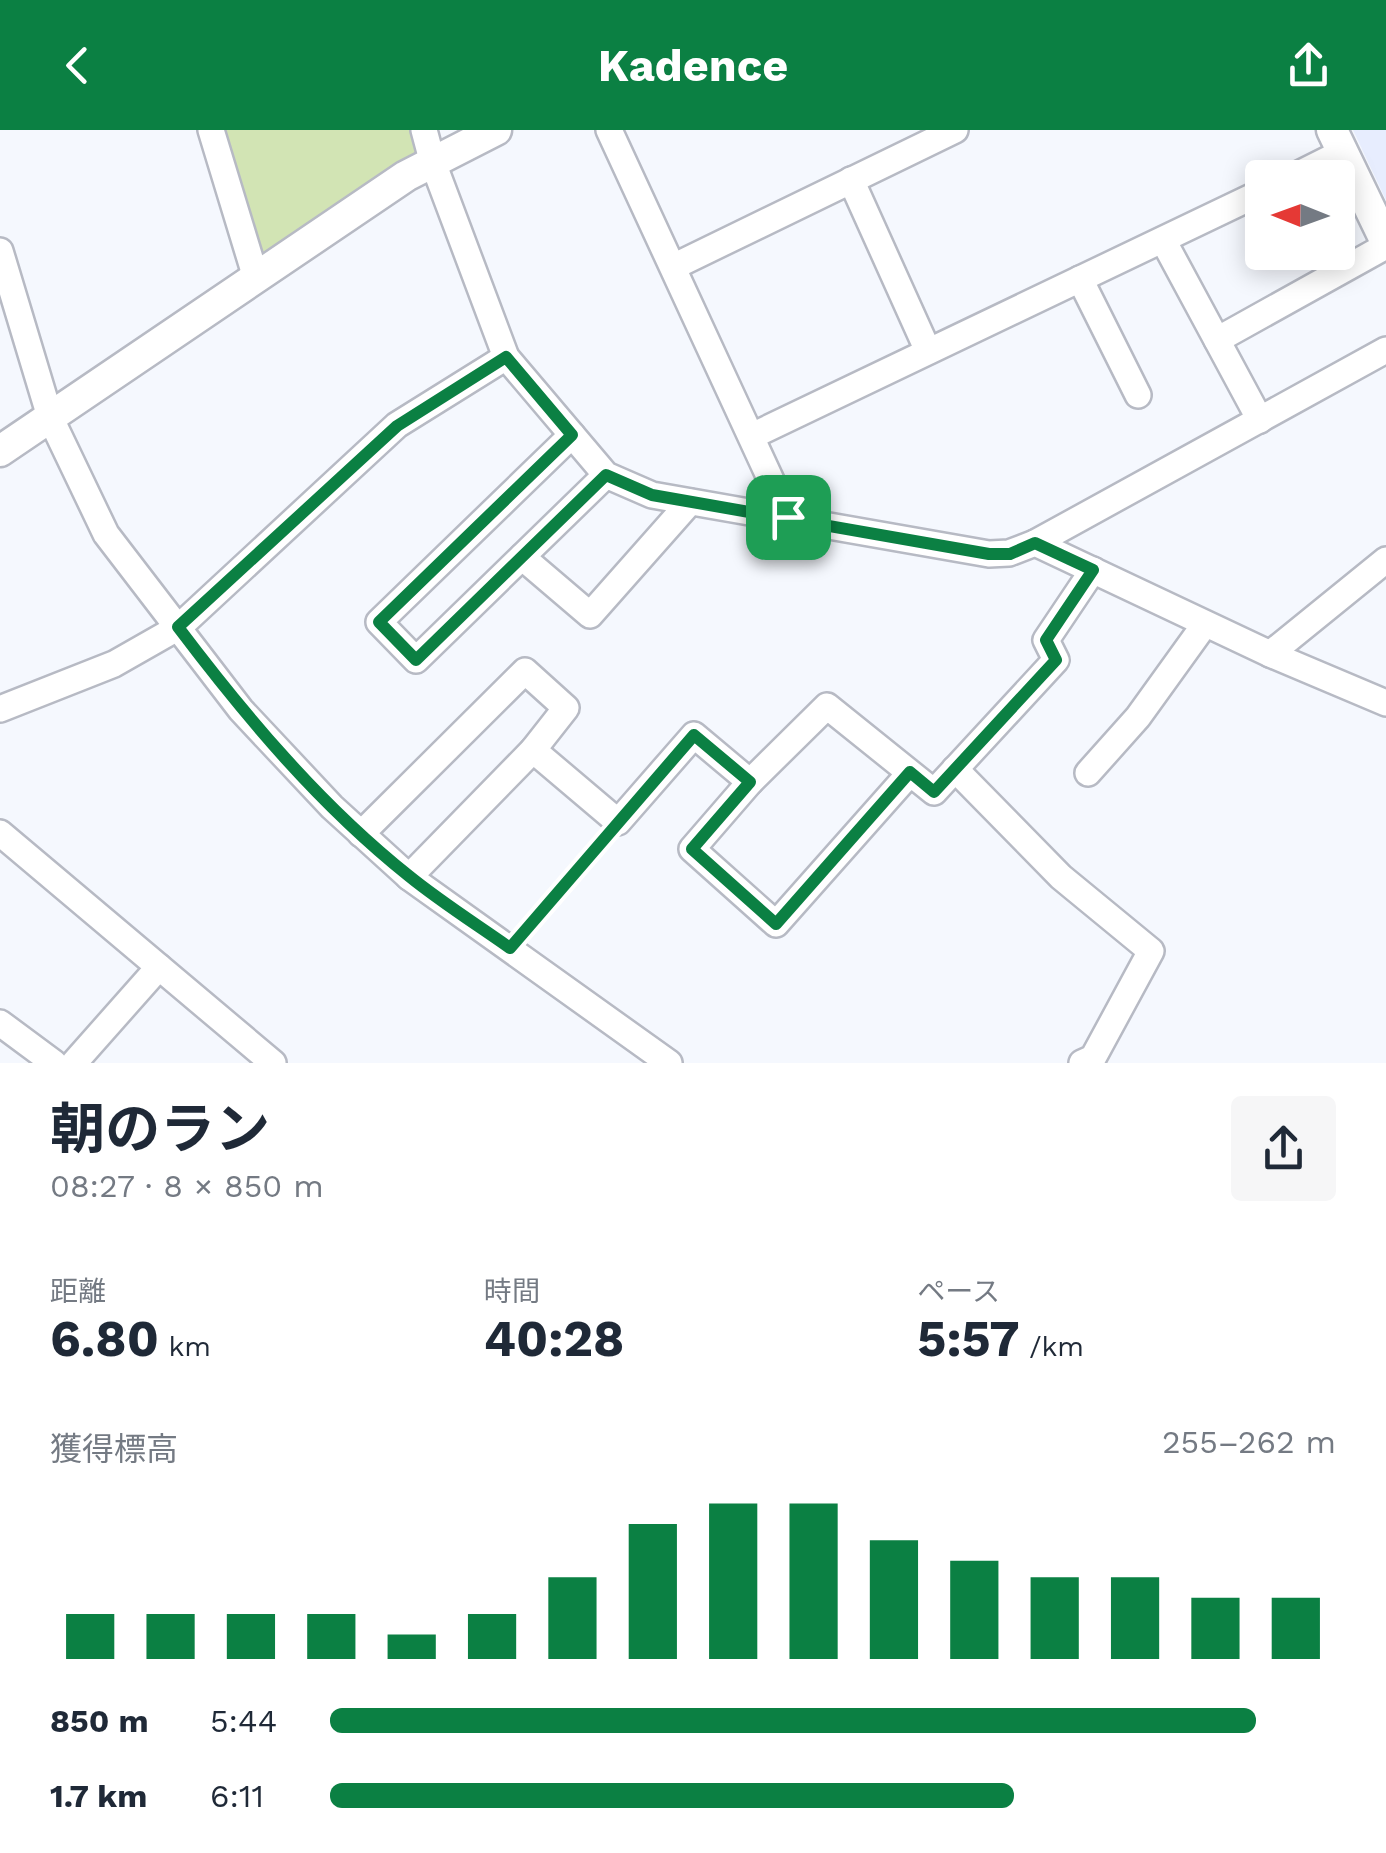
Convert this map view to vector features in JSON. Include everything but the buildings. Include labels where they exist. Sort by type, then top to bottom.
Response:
[{"type":"street","points":[[210,130],[256,278]]},
{"type":"street","points":[[424,130],[506,357],[606,475],[652,495],[989,554],[1010,554],[1386,350]]},
{"type":"street","points":[[0,451],[432,160],[496,130]]},
{"type":"street","points":[[609,130],[788,517]]},
{"type":"street","points":[[674,266],[955,130]]},
{"type":"street","points":[[1217,340],[1386,244],[1337,141],[1314,160]]},
{"type":"street","points":[[851,180],[928,351]]},
{"type":"street","points":[[752,436],[1245,200]]},
{"type":"street","points":[[1163,240],[1260,420]]},
{"type":"street","points":[[0,251],[50,417],[106,534],[240,710],[332,807],[409,877],[670,1063]]},
{"type":"street","points":[[1080,279],[1138,395]]},
{"type":"street","points":[[0,709],[114,664],[178,627],[397,426],[506,357]]},
{"type":"street","points":[[572,435],[379,622],[416,660],[606,475]]},
{"type":"street","points":[[522,557],[590,615],[690,502]]},
{"type":"street","points":[[1035,543],[1270,654],[1386,703]]},
{"type":"street","points":[[1270,654],[1386,560]]},
{"type":"street","points":[[910,772],[776,924],[692,849],[750,782],[827,706],[910,772],[934,792],[1056,660],[1046,640],[1093,570]]},
{"type":"street","points":[[1088,773],[1138,716],[1206,624]]},
{"type":"street","points":[[361,834],[525,671],[566,708],[533,750],[409,877]]},
{"type":"street","points":[[533,750],[618,822],[694,735],[750,782]]},
{"type":"street","points":[[956,769],[1060,878],[1151,951],[1093,1058],[1082,1063]]},
{"type":"street","points":[[0,833],[274,1063]]},
{"type":"street","points":[[74,1063],[158,966]]},
{"type":"street","points":[[0,1023],[54,1063]]},
{"type":"lane","points":[[510,948],[618,822]]},
{"type":"shaded area","points":[[1353,130],[1386,130],[1386,200]]},
{"type":"green space","points":[[217,130],[415,130],[421,154],[259,262]]},
{"type":"route","points":[[506,357],[572,435],[379,622],[416,660],[606,475],[652,495],[788,517],[989,554],[1010,554],[1035,543],[1093,570],[1046,640],[1056,660],[934,792],[910,772],[776,924],[692,849],[750,782],[694,735],[510,948],[409,877],[332,807],[240,710],[178,627],[397,426],[506,357]]}]
